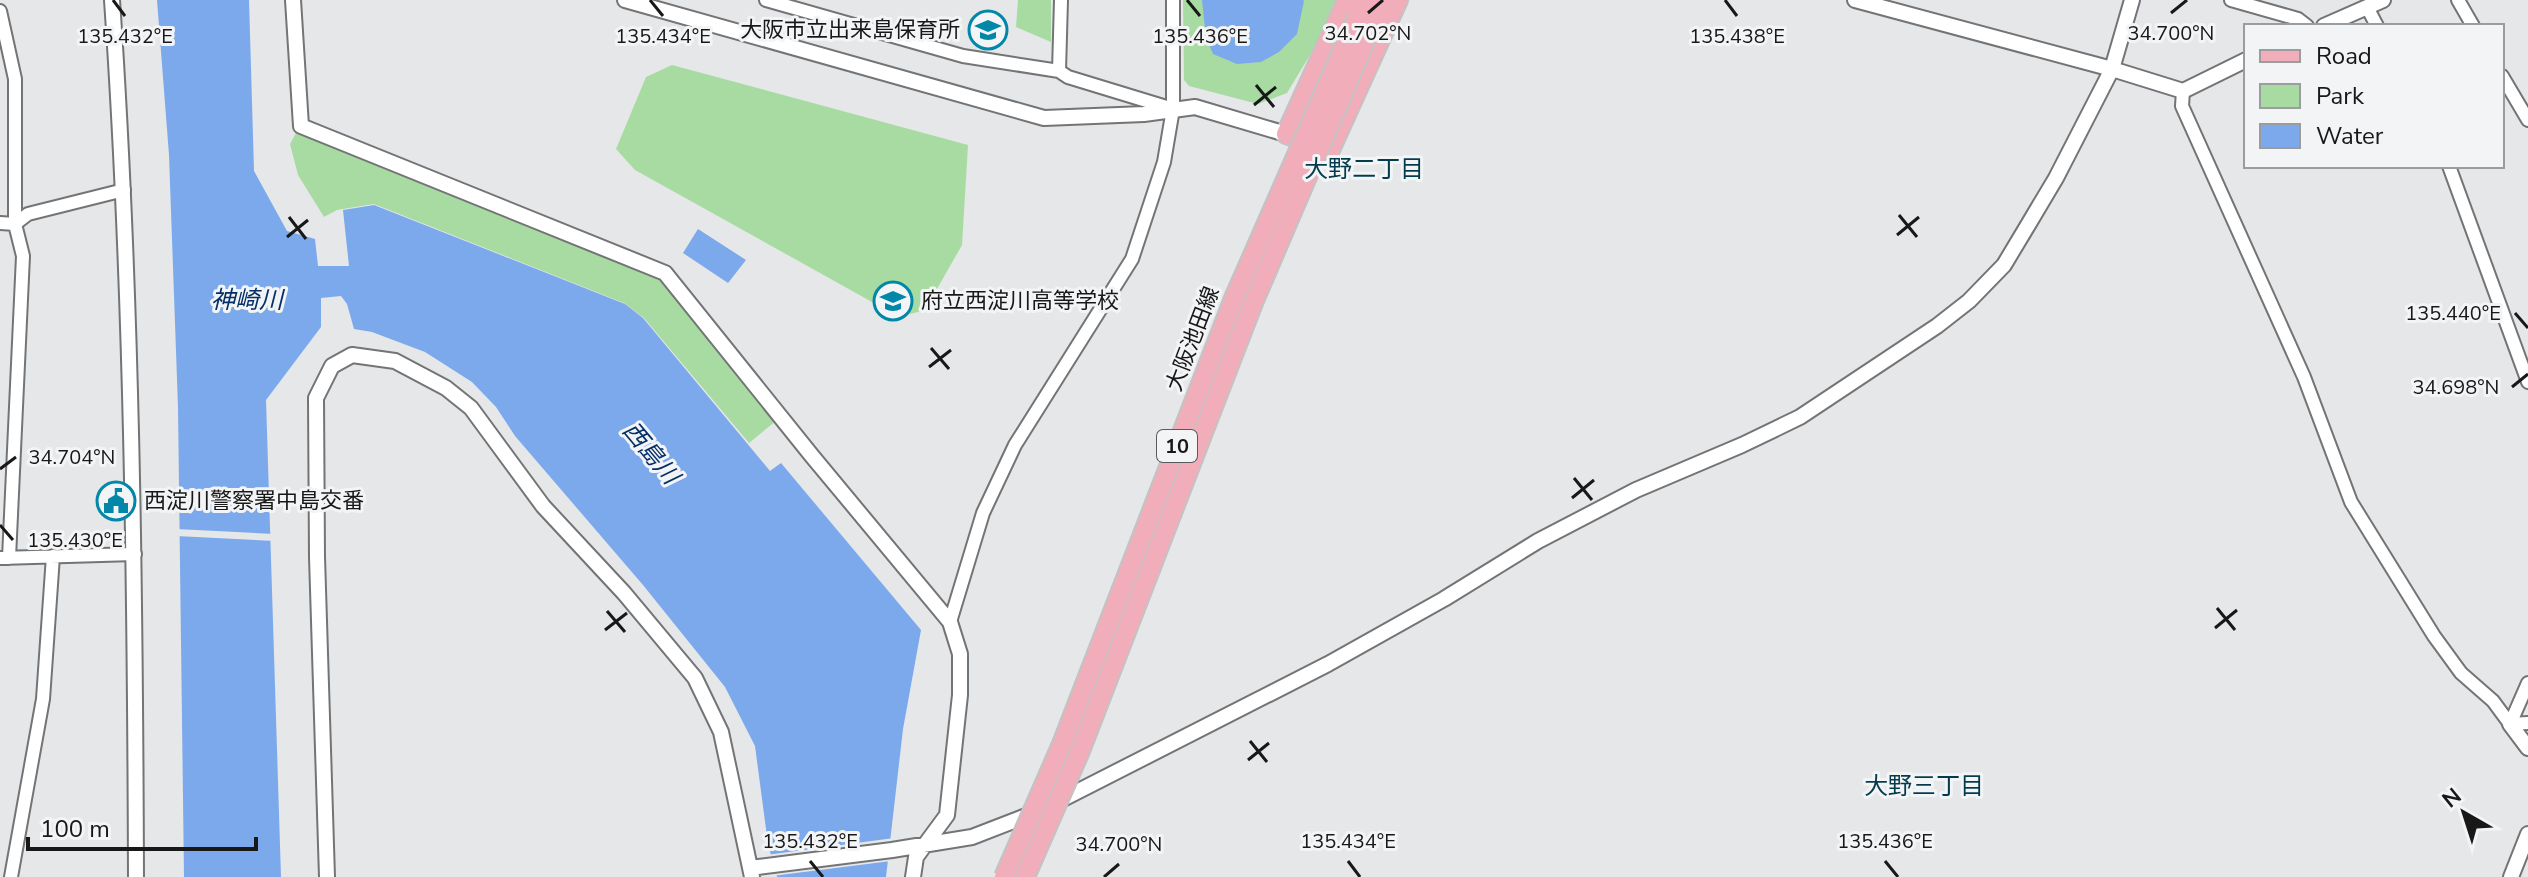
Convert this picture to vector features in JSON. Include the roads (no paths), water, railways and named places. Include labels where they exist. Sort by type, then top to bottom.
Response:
[{"type":"main road","points":[[1347,0],[1286,134],[1330,150],[1398,0]]},
{"type":"main road","name":"大阪池田線","points":[[1025,877],[1080,751],[1364,22],[1365,0]]},
{"type":"main road","name":"大阪池田線","points":[[1004,877],[1062,744],[1235,296],[1364,22],[1383,0]]},
{"type":"street","points":[[112,0],[124,190],[135,554],[136,877]]},
{"type":"street","points":[[293,0],[301,126],[665,273],[950,622],[960,654],[960,695],[947,815],[916,857],[913,877]]},
{"type":"street","points":[[625,0],[1044,118],[1144,114],[1195,107],[1286,134]]},
{"type":"street","points":[[766,0],[963,56],[1059,71],[1068,77],[1173,109]]},
{"type":"street","points":[[1059,71],[1061,0]]},
{"type":"street","points":[[950,622],[983,513],[1015,445],[1132,259],[1164,162],[1173,109],[1173,0]]},
{"type":"street","points":[[1855,0],[2183,91],[2244,61]]},
{"type":"street","points":[[327,877],[317,557],[316,398],[332,366],[352,355],[395,361],[446,388],[471,408],[543,506],[624,593],[695,678],[721,732],[755,871],[972,837],[1008,825],[1114,775],[1328,664],[1444,599],[1538,541],[1636,490],[1788,422],[1840,391],[1969,301],[2004,265],[2056,178],[2112,69],[2132,0]]},
{"type":"street","points":[[2231,0],[2298,19],[2304,24]]},
{"type":"street","points":[[2329,24],[2383,0]]},
{"type":"street","points":[[2458,0],[2472,24]]},
{"type":"street","points":[[2367,7],[2376,24]]},
{"type":"street","points":[[0,11],[15,79],[15,224],[23,256],[4,558],[135,554]]},
{"type":"street","points":[[2504,79],[2528,120]]},
{"type":"street","points":[[2183,91],[2182,106],[2304,377],[2351,502],[2434,636],[2461,673],[2493,701],[2528,748]]},
{"type":"street","points":[[2450,168],[2528,382]]},
{"type":"street","points":[[0,223],[15,224],[28,214],[124,190]]},
{"type":"street","points":[[11,877],[43,699],[53,556]]},
{"type":"street","points":[[2510,724],[2528,683]]},
{"type":"street","points":[[2510,724],[2528,723]]},
{"type":"street","points":[[2511,877],[2528,834]]},
{"type":"water","points":[[157,0],[249,0],[254,171],[287,231],[315,239],[318,266],[349,266],[343,210],[374,205],[625,304],[643,318],[770,471],[781,463],[921,630],[903,729],[886,877],[777,877],[768,844],[755,746],[725,687],[643,585],[515,436],[496,407],[472,382],[425,352],[372,332],[354,329],[347,304],[341,296],[321,298],[321,327],[266,400],[281,877],[184,877],[178,407],[169,155]]},
{"type":"water","points":[[1202,0],[1304,1],[1297,34],[1279,52],[1261,62],[1237,64],[1213,54],[1206,38]]},
{"type":"water","points":[[698,229],[746,260],[728,283],[683,253]]},
{"type":"place","name":"大阪市立出来島保育所","points":[[988,30]]},
{"type":"place","name":"府立西淀川高等学校","points":[[893,301]]},
{"type":"place","name":"西淀川警察署中島交番","points":[[116,501]]},
{"type":"district","name":"大野二丁目","points":[[1364,169]]},
{"type":"district","name":"大野三丁目","points":[[1924,786]]},
{"type":"water label","name":"神崎川","points":[[247,300]]},
{"type":"water label","name":"西島川","points":[[651,453]]}]
